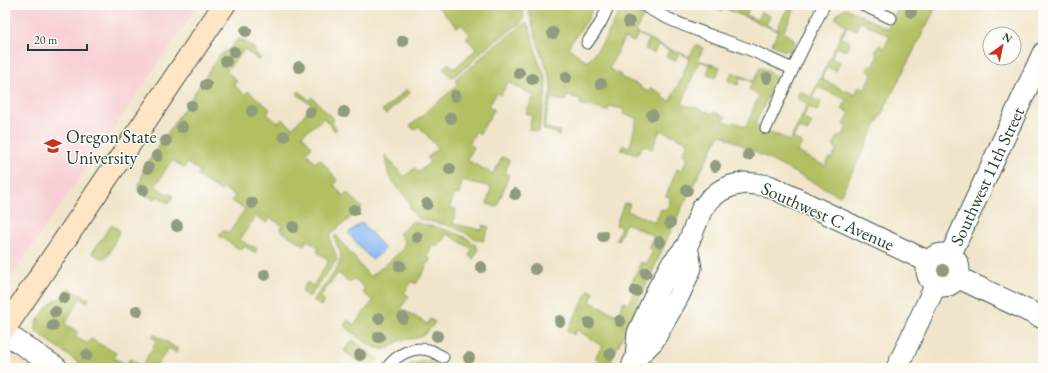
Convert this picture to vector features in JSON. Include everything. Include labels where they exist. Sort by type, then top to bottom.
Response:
[{"type":"street","points":[[5,328],[224,5]]},
{"type":"street","name":"Southwest 11th Street","points":[[950,256],[1043,53]]},
{"type":"street","name":"Southwest C Avenue","points":[[633,363],[638,333],[658,289],[671,265],[687,246],[702,209],[710,199],[726,188],[744,183],[769,186],[929,262]]},
{"type":"street","points":[[944,254],[950,256],[955,259],[958,265],[959,271],[957,277],[948,285],[936,284],[928,275],[927,268],[929,262],[938,255],[944,254]]},
{"type":"street","points":[[957,277],[1043,318]]},
{"type":"street","points":[[897,368],[936,284]]},
{"type":"street","points":[[5,333],[57,368]]},
{"type":"lane","points":[[587,44],[600,24],[609,5]]},
{"type":"lane","points":[[643,5],[681,24],[748,49],[793,69]]},
{"type":"lane","points":[[766,128],[824,5]]},
{"type":"lane","points":[[864,5],[891,18]]},
{"type":"lane","points":[[387,368],[393,360],[405,352],[425,350],[432,351],[443,357]]},
{"type":"shaded area","name":"Oregon State University","points":[[5,5],[198,5],[5,286]]},
{"type":"green space","points":[[490,5],[492,7],[495,5],[522,5],[524,16],[522,22],[483,50],[470,64],[451,77],[443,68],[449,63],[454,69],[476,49],[466,38],[470,34],[461,24],[457,27],[437,6]]},
{"type":"green space","points":[[527,5],[594,5],[588,19],[568,47],[587,62],[604,40],[621,10],[625,8],[643,17],[635,32],[646,38],[638,34],[634,42],[624,38],[609,69],[621,75],[620,77],[641,86],[640,88],[649,92],[651,88],[663,94],[662,97],[670,101],[683,76],[682,75],[690,58],[679,53],[675,61],[666,57],[669,50],[658,45],[654,53],[645,49],[649,39],[672,51],[678,52],[689,57],[696,45],[703,48],[698,60],[720,67],[716,78],[707,74],[710,65],[699,61],[682,104],[726,117],[724,121],[732,124],[734,122],[746,127],[759,95],[749,90],[752,82],[741,77],[738,85],[728,81],[732,72],[754,81],[760,67],[765,69],[772,74],[776,81],[755,124],[790,141],[808,104],[797,98],[799,91],[811,97],[846,25],[835,18],[839,12],[846,8],[888,29],[899,5],[937,5],[840,196],[720,134],[681,209],[608,368],[595,368],[600,362],[595,358],[602,346],[577,330],[574,335],[567,331],[589,290],[594,292],[590,302],[617,315],[623,302],[628,304],[634,291],[629,288],[641,262],[646,264],[653,251],[648,248],[654,236],[626,223],[618,241],[616,240],[621,227],[616,225],[624,203],[630,204],[627,211],[655,222],[661,209],[666,211],[671,198],[666,196],[677,169],[682,171],[688,157],[683,154],[688,142],[660,130],[652,149],[643,145],[636,154],[621,150],[623,145],[630,147],[637,118],[623,114],[624,109],[609,106],[608,111],[580,104],[581,99],[567,96],[565,101],[551,98],[544,127],[560,131],[559,136],[557,136],[557,133],[544,131],[543,127],[551,90],[551,82]],"holes":[[[860,21],[890,36],[884,48],[879,45],[875,53],[878,55],[873,67],[870,65],[867,70],[873,73],[865,89],[859,86],[855,95],[821,79],[827,67],[836,71],[840,62],[831,57],[836,47],[846,51],[850,42],[841,38],[847,26],[856,30]],[[818,87],[847,100],[842,109],[850,113],[844,125],[847,127],[842,137],[838,136],[833,146],[837,149],[832,159],[829,158],[825,166],[797,152],[802,143],[793,138],[799,127],[807,132],[812,123],[803,118],[808,107],[817,111],[821,102],[812,98]]]},
{"type":"green space","points":[[709,5],[714,7],[715,5],[726,5],[725,7],[736,12],[740,5],[750,6],[746,15],[757,20],[761,12],[770,16],[766,25],[777,30],[785,12],[786,13],[790,5],[797,5],[783,32],[793,38],[795,43],[790,51],[782,50],[772,44],[778,31],[724,8],[722,11]]},
{"type":"green space","points":[[526,23],[529,26],[538,59],[546,79],[545,99],[539,131],[537,132],[529,129],[532,116],[526,113],[534,96],[508,82],[501,95],[496,93],[489,106],[494,109],[480,134],[476,131],[469,144],[474,147],[467,160],[493,174],[502,157],[509,160],[505,174],[509,175],[497,207],[487,204],[491,187],[462,180],[459,195],[454,194],[450,208],[456,209],[453,224],[482,230],[483,225],[489,227],[483,241],[446,225],[419,219],[410,207],[408,200],[389,176],[385,155],[404,177],[415,168],[419,172],[430,162],[427,158],[438,148],[419,126],[414,130],[410,126],[458,85],[455,79],[475,64],[484,54]]},
{"type":"green space","points":[[238,39],[243,40],[256,50],[254,52],[261,58],[259,61],[245,49],[226,71],[237,81],[234,85],[245,95],[248,91],[270,109],[267,114],[278,123],[282,119],[293,128],[312,105],[297,94],[299,91],[309,100],[312,97],[334,120],[331,122],[337,129],[335,131],[324,118],[302,135],[312,147],[306,152],[315,163],[320,159],[338,181],[334,185],[343,196],[348,193],[362,208],[331,235],[330,240],[337,260],[309,297],[302,291],[307,282],[313,286],[329,260],[317,252],[319,248],[307,240],[304,245],[280,230],[282,225],[270,218],[267,223],[255,216],[240,240],[257,249],[255,253],[244,246],[241,250],[219,236],[223,230],[229,233],[245,209],[232,201],[235,196],[223,188],[221,191],[197,176],[200,171],[187,163],[184,168],[172,160],[155,186],[173,196],[169,203],[157,196],[155,200],[139,191],[138,187],[144,168],[220,55],[229,50]]},
{"type":"green space","points":[[407,89],[410,93],[386,114],[382,111]]},
{"type":"green space","points":[[412,221],[460,235],[475,245],[478,251],[473,259],[469,256],[472,249],[447,234],[439,246],[434,244],[427,256],[431,259],[426,266],[427,267],[416,284],[412,281],[404,293],[409,296],[401,308],[427,324],[430,319],[435,322],[427,332],[420,337],[401,340],[385,349],[375,348],[363,341],[344,325],[348,320],[354,325],[373,301],[362,292],[365,288],[354,279],[350,283],[338,273],[320,297],[325,301],[321,306],[313,300],[338,267],[341,254],[336,241],[336,235],[370,277],[402,249],[404,242],[399,234]]},
{"type":"green space","points":[[111,225],[118,229],[119,232],[108,256],[100,258],[92,253]]},
{"type":"green space","points":[[68,288],[89,299],[87,302],[80,298],[65,324],[78,332],[75,337],[88,344],[91,339],[116,353],[114,358],[126,364],[130,359],[142,366],[157,340],[152,337],[154,334],[178,349],[176,353],[169,348],[155,368],[87,368],[36,331],[36,323],[47,307],[60,298]]},
{"type":"green space","points":[[353,340],[379,360],[374,364],[365,365],[344,351]]},
{"type":"green space","points":[[427,361],[438,368],[403,368],[415,363]]},
{"type":"water","points":[[362,222],[385,249],[372,260],[348,233]]},
{"type":"place","name":"Oregon State University","points":[[53,146]]}]
